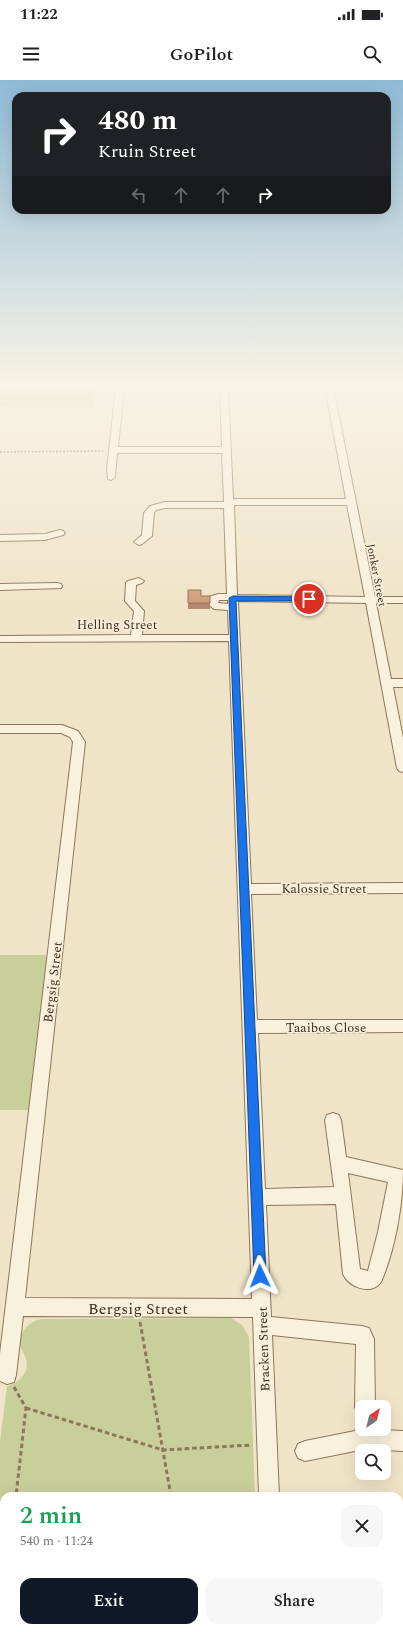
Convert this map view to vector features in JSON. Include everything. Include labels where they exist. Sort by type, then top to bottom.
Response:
[{"type":"street","points":[[111,477],[112,459]]},
{"type":"street","name":"Bracken Street","points":[[227,459],[269,1492]]},
{"type":"street","name":"Jonker Street","points":[[343,459],[369,600],[403,768]]},
{"type":"street","points":[[139,542],[147,536],[150,513],[157,507],[165,505],[351,502]]},
{"type":"street","points":[[0,538],[45,537],[60,533]]},
{"type":"street","points":[[136,638],[139,611],[130,601],[131,583],[138,581]]},
{"type":"street","points":[[0,587],[57,586]]},
{"type":"street","points":[[233,601],[403,600]]},
{"type":"street","name":"Helling Street","points":[[0,639],[234,638]]},
{"type":"street","points":[[387,683],[403,683]]},
{"type":"street","name":"Bergsig Street","points":[[0,729],[62,729],[74,734],[80,742],[7,1375]]},
{"type":"street","name":"Kalossie Street","points":[[244,888],[403,888]]},
{"type":"street","name":"Taaibos Close","points":[[250,1027],[403,1026]]},
{"type":"street","points":[[333,1120],[338,1164],[343,1195],[352,1274],[359,1279],[372,1280],[375,1276],[401,1177],[338,1164]]},
{"type":"street","points":[[257,1197],[316,1197],[343,1195]]},
{"type":"street","name":"Bergsig Street","points":[[15,1307],[138,1308],[262,1316],[362,1335],[365,1339],[365,1400]]},
{"type":"street","points":[[305,1451],[358,1436]]},
{"type":"street","points":[[376,1436],[403,1441]]},
{"type":"path","points":[[138,1308],[170,1492]]},
{"type":"path","points":[[7,1375],[26,1408],[16,1492]]},
{"type":"path","points":[[26,1408],[163,1450],[267,1444]]},
{"type":"green space","points":[[0,955],[48,955],[29,1110],[0,1110]]},
{"type":"green space","points":[[231,1318],[242,1325],[249,1337],[255,1492],[0,1492],[0,1442],[7,1386],[19,1380],[25,1373],[27,1364],[20,1345],[23,1331],[33,1322],[42,1319]]},
{"type":"building","points":[[188,590],[201,590],[201,596],[210,596],[210,603],[188,603]]},
{"type":"route","points":[[260,1276],[233,598],[309,599]]}]
